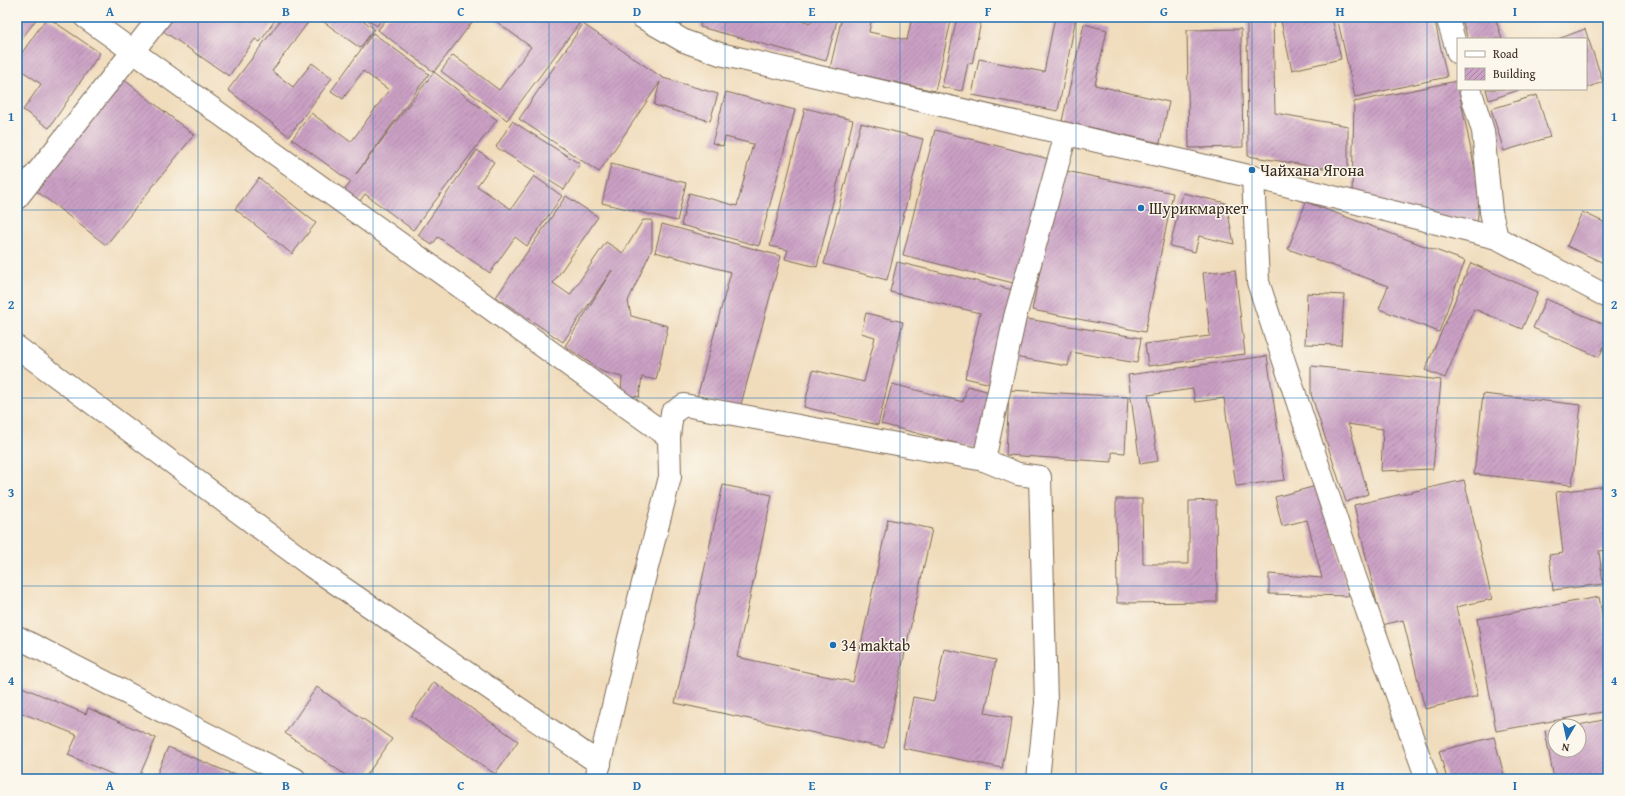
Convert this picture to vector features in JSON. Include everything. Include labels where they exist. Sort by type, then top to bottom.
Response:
[{"type":"street","points":[[85,17],[133,53],[669,437]]},
{"type":"street","points":[[17,198],[160,17]]},
{"type":"street","points":[[642,17],[684,41],[720,54],[1253,177],[1497,238],[1608,297]]},
{"type":"street","points":[[1447,17],[1457,50]]},
{"type":"street","points":[[1470,90],[1483,131],[1491,212],[1497,238]]},
{"type":"street","points":[[984,460],[1015,317],[1066,134]]},
{"type":"street","points":[[1253,177],[1258,282],[1355,577],[1427,779]]},
{"type":"street","points":[[17,347],[310,566],[598,771],[629,638],[670,477],[669,437],[672,413],[684,405],[984,460],[1018,474],[1040,477],[1046,703],[1038,779]]},
{"type":"street","points":[[17,637],[294,779]]},
{"type":"building","points":[[17,17],[38,17],[17,45]]},
{"type":"building","points":[[47,17],[100,53],[49,128],[23,110],[41,84],[17,67],[17,60]]},
{"type":"building","points":[[173,17],[277,17],[260,42],[255,39],[229,76],[163,31]]},
{"type":"building","points":[[283,17],[312,17],[272,71],[293,87],[312,63],[332,78],[289,136],[228,90]]},
{"type":"building","points":[[317,17],[359,17],[374,29],[360,48]]},
{"type":"building","points":[[364,17],[384,17],[377,26]]},
{"type":"building","points":[[388,17],[476,17],[434,72],[378,30]]},
{"type":"building","points":[[490,17],[584,17],[507,120],[441,71],[453,55],[499,90],[531,47]]},
{"type":"building","points":[[664,17],[686,17],[678,28]]},
{"type":"building","points":[[702,17],[791,17],[811,23],[813,17],[838,17],[826,61],[700,27]]},
{"type":"building","points":[[842,17],[872,17],[869,32],[907,40],[912,17],[952,17],[935,91],[830,68]]},
{"type":"building","points":[[957,17],[982,17],[972,64],[968,63],[962,91],[942,87]]},
{"type":"building","points":[[1055,17],[1076,17],[1058,111],[972,95],[979,59],[1044,72]]},
{"type":"building","points":[[1273,17],[1275,113],[1348,126],[1348,172],[1248,156],[1247,23]]},
{"type":"building","points":[[1280,17],[1332,17],[1341,59],[1292,70]]},
{"type":"building","points":[[1337,17],[1434,17],[1447,77],[1355,97]]},
{"type":"building","points":[[1461,17],[1495,17],[1502,38],[1468,38]]},
{"type":"building","points":[[583,24],[663,78],[718,94],[710,121],[654,105],[660,82],[599,172],[519,119]]},
{"type":"building","points":[[1084,24],[1107,30],[1095,85],[1169,102],[1160,143],[1062,121]]},
{"type":"building","points":[[1241,29],[1243,147],[1189,148],[1187,30]]},
{"type":"building","points":[[1585,29],[1603,82],[1587,88],[1587,38],[1561,38]]},
{"type":"building","points":[[373,33],[429,74],[356,174],[434,72],[497,120],[413,230],[365,194],[359,202],[344,191],[351,182],[292,139],[311,113],[351,142],[389,90],[363,71],[343,99],[331,91]]},
{"type":"building","points":[[122,78],[194,135],[106,245],[34,189]]},
{"type":"building","points":[[1457,81],[1457,90],[1459,90],[1479,190],[1477,232],[1352,197],[1354,102]]},
{"type":"building","points":[[1486,90],[1519,90],[1489,100]]},
{"type":"building","points":[[726,92],[795,110],[759,246],[681,225],[689,193],[737,206],[753,144],[725,137],[723,146],[712,143]]},
{"type":"building","points":[[1537,95],[1550,137],[1504,151],[1491,109]]},
{"type":"building","points":[[805,108],[853,120],[817,267],[785,259],[788,250],[770,246]]},
{"type":"building","points":[[512,121],[580,164],[564,190],[496,147]]},
{"type":"building","points":[[861,123],[923,139],[887,280],[824,264]]},
{"type":"building","points":[[935,130],[1049,159],[1017,284],[903,255]]},
{"type":"building","points":[[477,150],[494,162],[477,186],[511,209],[534,176],[562,196],[527,246],[515,237],[490,273],[438,237],[432,245],[418,235]]},
{"type":"building","points":[[611,164],[686,183],[677,221],[602,203]]},
{"type":"building","points":[[1061,170],[1173,193],[1145,332],[1032,310]]},
{"type":"building","points":[[259,178],[316,223],[292,254],[235,209]]},
{"type":"building","points":[[1183,193],[1226,203],[1234,244],[1199,236],[1195,252],[1170,246]]},
{"type":"building","points":[[566,196],[598,217],[553,283],[570,295],[606,242],[623,253],[643,220],[652,220],[652,249],[628,301],[631,316],[668,326],[656,380],[642,377],[639,397],[621,394],[622,377],[603,372],[565,346],[612,270],[563,342],[496,297]]},
{"type":"building","points":[[1306,202],[1465,261],[1439,332],[1379,309],[1388,286],[1288,249]]},
{"type":"building","points":[[1582,212],[1608,224],[1608,265],[1567,246]]},
{"type":"building","points":[[662,224],[781,256],[740,408],[697,397],[731,272],[655,252]]},
{"type":"building","points":[[897,262],[1013,290],[991,384],[965,378],[980,313],[890,292]]},
{"type":"building","points":[[1471,263],[1538,292],[1522,329],[1474,309],[1445,378],[1425,370]]},
{"type":"building","points":[[1235,270],[1245,354],[1148,366],[1145,344],[1210,336],[1203,273]]},
{"type":"building","points":[[1307,293],[1344,295],[1341,345],[1305,344]]},
{"type":"building","points":[[1546,299],[1608,326],[1608,338],[1599,357],[1533,328]]},
{"type":"building","points":[[866,313],[903,322],[878,425],[804,407],[813,370],[864,382],[875,337],[861,333]]},
{"type":"building","points":[[1021,318],[1141,338],[1137,363],[1071,352],[1068,366],[1014,357]]},
{"type":"building","points":[[1267,356],[1285,480],[1236,486],[1224,398],[1195,402],[1193,389],[1148,395],[1158,461],[1140,464],[1128,375]]},
{"type":"building","points":[[1311,366],[1441,380],[1433,469],[1381,471],[1383,429],[1347,424],[1350,428],[1368,494],[1346,502],[1311,394]]},
{"type":"building","points":[[892,384],[963,402],[967,386],[994,393],[979,449],[881,424]]},
{"type":"building","points":[[1009,390],[1128,397],[1125,453],[1112,452],[1112,462],[1006,455]]},
{"type":"building","points":[[1483,394],[1581,405],[1572,485],[1474,474]]},
{"type":"building","points":[[1464,480],[1492,599],[1456,607],[1478,696],[1425,709],[1403,620],[1382,625],[1354,505]]},
{"type":"building","points":[[723,485],[772,495],[737,657],[853,682],[888,519],[932,529],[884,748],[675,703]]},
{"type":"building","points":[[1320,485],[1349,596],[1269,594],[1269,574],[1322,578],[1307,520],[1282,526],[1275,497]]},
{"type":"building","points":[[1608,486],[1608,550],[1599,551],[1603,584],[1553,590],[1549,555],[1563,553],[1556,492]]},
{"type":"building","points":[[1116,499],[1142,499],[1143,564],[1189,564],[1189,501],[1216,500],[1217,602],[1117,603]]},
{"type":"building","points":[[1599,597],[1608,646],[1608,711],[1569,718],[1547,718],[1547,722],[1496,731],[1477,619]]},
{"type":"building","points":[[944,649],[996,660],[985,713],[1012,718],[1002,768],[903,748],[913,697],[934,701]]},
{"type":"building","points":[[434,682],[518,741],[495,774],[411,716]]},
{"type":"building","points":[[17,685],[86,714],[88,708],[156,738],[138,779],[123,779],[68,755],[77,735],[17,711]]},
{"type":"building","points":[[317,687],[392,739],[364,779],[351,779],[285,733]]},
{"type":"building","points":[[1608,719],[1608,779],[1554,779],[1550,758],[1587,758],[1587,723]]},
{"type":"building","points":[[1545,731],[1547,731],[1547,742]]},
{"type":"building","points":[[1494,737],[1505,779],[1447,779],[1439,751]]},
{"type":"building","points":[[168,747],[230,773],[227,779],[155,779]]},
{"type":"building","points":[[232,773],[248,779],[229,779]]},
{"type":"place","name":"Чайхана Ягона","points":[[1252,170]]},
{"type":"place","name":"Шурикмаркет","points":[[1141,208]]},
{"type":"place","name":"34 maktab","points":[[833,645]]}]
